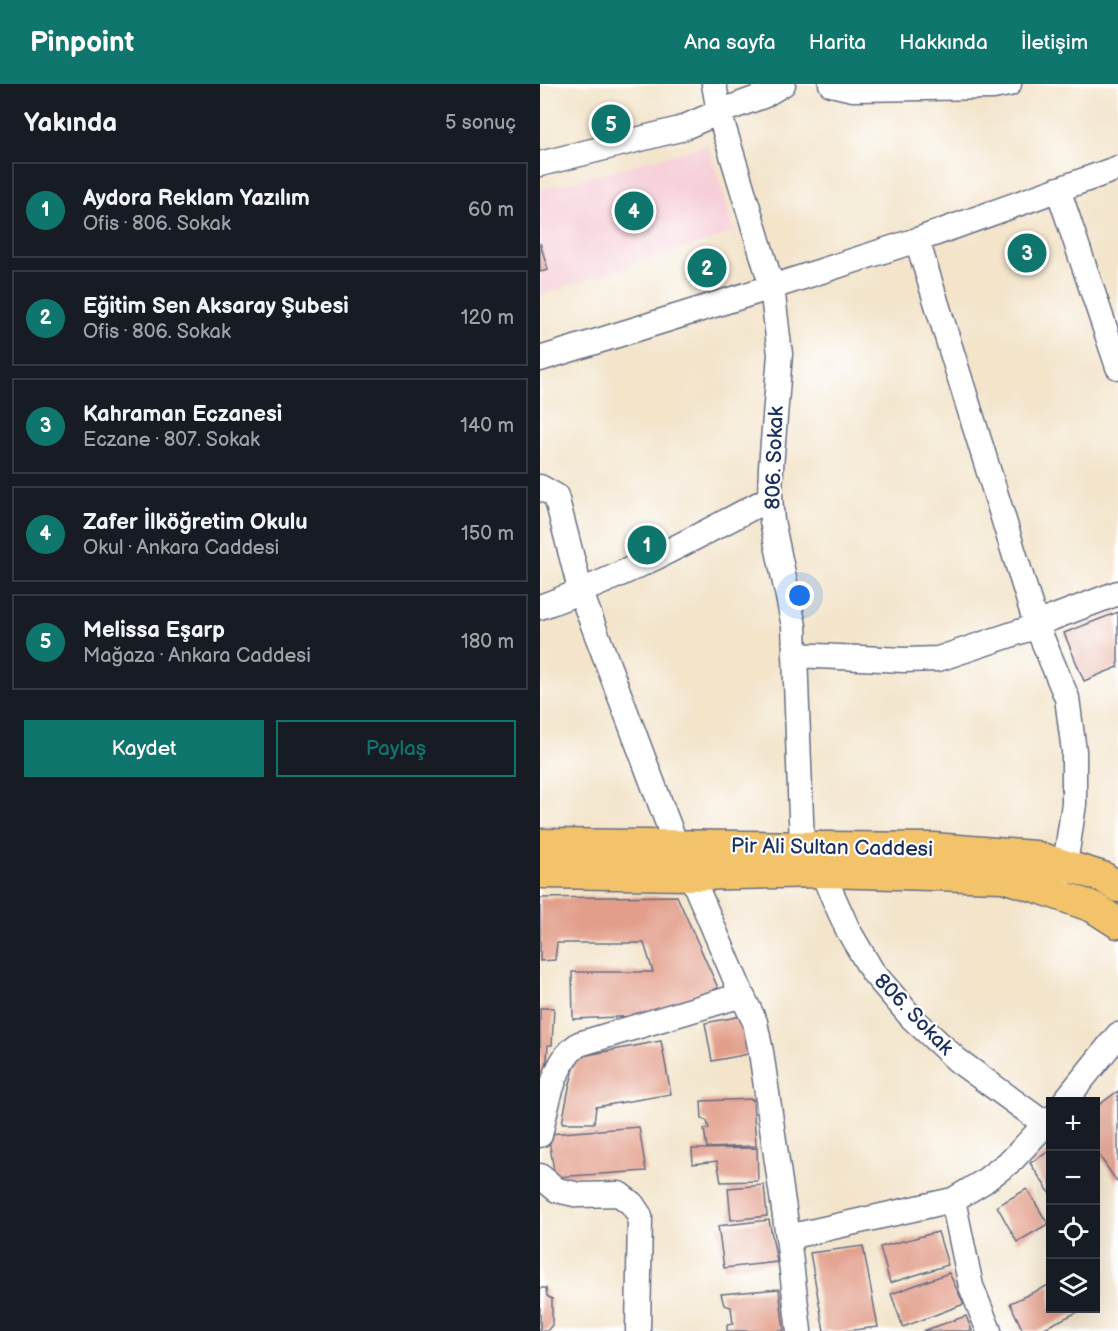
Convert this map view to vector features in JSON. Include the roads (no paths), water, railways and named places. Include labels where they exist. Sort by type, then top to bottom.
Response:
[{"type":"main road","name":"Pir Ali Sultan Caddesi","points":[[540,844],[933,848],[1035,856],[1103,877],[1118,887]]},
{"type":"main road","points":[[540,873],[691,875],[822,872],[1004,877],[1093,907],[1118,923]]},
{"type":"street","name":"806. Sokak","points":[[714,84],[719,112],[772,287],[780,354],[771,467],[772,521],[794,626],[802,846]]},
{"type":"street","points":[[540,164],[680,129],[763,96],[783,84]]},
{"type":"street","points":[[831,84],[853,89],[993,87],[1009,84]]},
{"type":"street","points":[[540,359],[917,240],[1118,168]]},
{"type":"street","points":[[1058,189],[1118,366]]},
{"type":"street","points":[[917,240],[1036,625],[1067,698],[1074,751],[1074,804],[1065,865],[1053,892]]},
{"type":"street","points":[[540,487],[556,496],[580,593],[676,845],[755,1022],[788,1237],[799,1331]]},
{"type":"street","points":[[540,607],[580,593],[698,537],[771,498]]},
{"type":"street","points":[[795,655],[904,660],[938,659],[1036,625],[1118,593]]},
{"type":"street","name":"806. Sokak","points":[[822,872],[848,930],[872,971],[912,1018],[957,1059],[1046,1120]]},
{"type":"street","points":[[540,1135],[558,1072],[567,1054],[579,1044],[742,995]]},
{"type":"street","points":[[1067,1097],[1118,1035]]},
{"type":"street","points":[[788,1237],[953,1200],[983,1182],[1012,1160],[1046,1123]]},
{"type":"street","points":[[542,1172],[557,1190],[579,1194],[619,1194],[632,1204],[640,1216],[638,1331]]},
{"type":"street","points":[[953,1200],[971,1286],[989,1331]]},
{"type":"place","name":"Melissa Eşarp","points":[[611,124]]},
{"type":"place","name":"Zafer İlköğretim Okulu","points":[[634,211]]},
{"type":"place","name":"Kahraman Eczanesi","points":[[1027,253]]},
{"type":"place","name":"Eğitim Sen Aksaray Şubesi","points":[[707,268]]},
{"type":"place","name":"Aydora Reklam Yazılım","points":[[647,545]]}]
